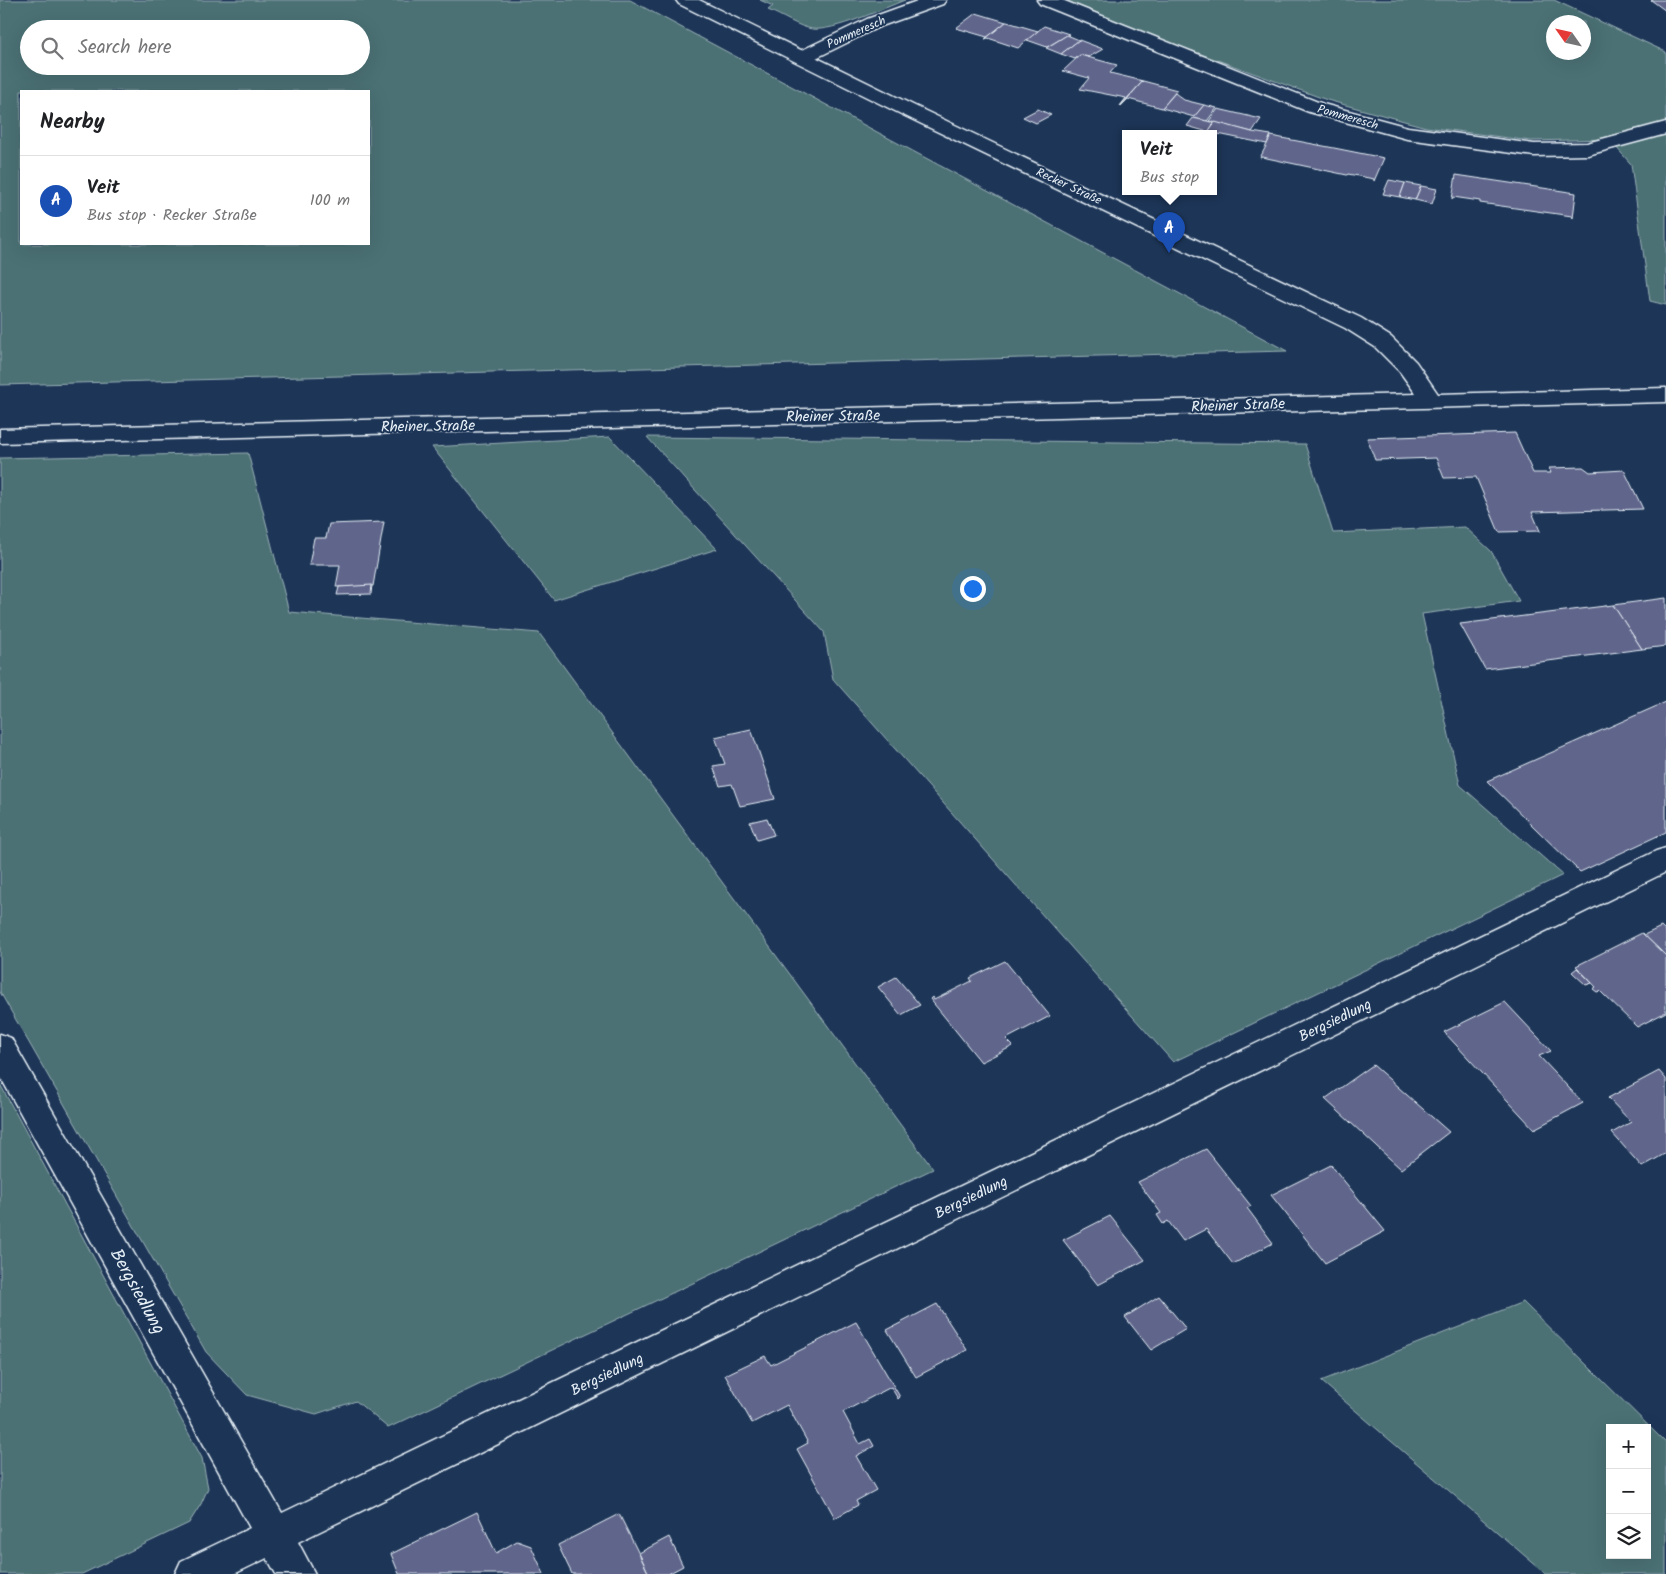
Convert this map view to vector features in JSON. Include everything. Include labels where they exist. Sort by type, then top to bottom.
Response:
[{"type":"main road","name":"Recker Straße","points":[[685,0],[908,110],[1353,323],[1383,342],[1408,367],[1431,400]]},
{"type":"main road","name":"Pommeresch","points":[[803,57],[873,23],[937,0]]},
{"type":"main road","name":"Pommeresch","points":[[1046,0],[1316,108],[1407,133],[1534,150],[1588,149],[1666,128]]},
{"type":"main road","name":"Rheiner Straße","points":[[0,436],[1666,395]]},
{"type":"main road","name":"Bergsiedlung","points":[[194,1574],[276,1536],[1666,859]]},
{"type":"main road","name":"Bergsiedlung","points":[[0,1047],[296,1574]]},
{"type":"green space","points":[[0,0],[630,0],[1287,351],[0,385]]},
{"type":"green space","points":[[760,0],[905,0],[845,23],[821,29],[812,29],[801,26],[768,10],[773,6]]},
{"type":"green space","points":[[1053,0],[1554,0],[1586,15],[1546,15],[1546,60],[1591,60],[1591,17],[1666,52],[1666,124],[1609,139],[1531,141],[1426,127],[1327,100]]},
{"type":"green space","points":[[1666,132],[1666,305],[1650,301],[1631,164],[1615,146]]},
{"type":"green space","points":[[610,437],[717,549],[554,600],[432,447]]},
{"type":"green space","points":[[647,437],[1305,444],[1333,533],[1465,527],[1491,551],[1519,601],[1422,614],[1460,785],[1563,875],[1173,1062],[833,679],[824,632]]},
{"type":"green space","points":[[248,453],[289,612],[539,633],[933,1169],[388,1428],[356,1401],[316,1414],[247,1395],[206,1352],[0,992],[0,458]]},
{"type":"green space","points":[[0,1084],[202,1458],[208,1488],[189,1523],[82,1574],[0,1574]]},
{"type":"green space","points":[[1523,1302],[1647,1424],[1606,1424],[1606,1559],[1651,1559],[1651,1428],[1666,1443],[1666,1574],[1546,1574],[1321,1381]]},
{"type":"building","points":[[1651,0],[1666,0],[1666,11]]},
{"type":"building","points":[[976,13],[1006,22],[985,39],[987,37],[956,28]]},
{"type":"building","points":[[1006,22],[1038,31],[1018,48],[988,38],[985,39]]},
{"type":"building","points":[[1044,26],[1069,34],[1047,47],[1027,40]]},
{"type":"building","points":[[1067,35],[1079,40],[1061,54],[1046,48]]},
{"type":"building","points":[[1079,40],[1103,49],[1089,57],[1080,55],[1075,59],[1061,54]]},
{"type":"building","points":[[1080,55],[1117,65],[1110,73],[1143,81],[1120,106],[1126,98],[1080,89],[1089,78],[1063,71]]},
{"type":"building","points":[[1143,81],[1177,90],[1162,108],[1128,99],[1121,106]]},
{"type":"building","points":[[1175,93],[1184,100],[1204,105],[1194,117],[1162,108]]},
{"type":"building","points":[[1204,105],[1217,108],[1207,121],[1193,118]]},
{"type":"building","points":[[1038,109],[1051,115],[1036,123],[1023,117]]},
{"type":"building","points":[[1218,109],[1261,119],[1252,132],[1209,121]]},
{"type":"building","points":[[1193,118],[1214,123],[1209,130],[1187,126]]},
{"type":"building","points":[[1215,122],[1271,135],[1267,144],[1217,134],[1217,130],[1209,130]]},
{"type":"building","points":[[1271,136],[1384,158],[1374,181],[1374,179],[1260,158]]},
{"type":"building","points":[[1456,175],[1576,193],[1573,218],[1572,216],[1480,203],[1480,201],[1453,197],[1452,199]]},
{"type":"building","points":[[1389,180],[1405,183],[1400,197],[1383,194]]},
{"type":"building","points":[[1405,183],[1421,186],[1415,200],[1400,197]]},
{"type":"building","points":[[1421,186],[1437,189],[1432,204],[1415,200]]},
{"type":"building","points":[[1515,433],[1533,473],[1551,473],[1549,468],[1583,467],[1590,472],[1624,470],[1643,509],[1532,512],[1540,531],[1499,532],[1476,477],[1444,478],[1436,458],[1375,460],[1367,438]]},
{"type":"building","points":[[384,522],[373,586],[336,587],[340,565],[309,565],[314,538],[326,538],[329,524]]},
{"type":"building","points":[[372,585],[371,594],[337,595],[339,587]]},
{"type":"building","points":[[1666,598],[1666,646],[1642,649],[1613,605]]},
{"type":"building","points":[[1613,605],[1642,649],[1485,669],[1460,624]]},
{"type":"building","points":[[1666,702],[1666,832],[1580,872],[1487,781]]},
{"type":"building","points":[[751,729],[775,799],[740,806],[732,784],[720,786],[713,766],[725,764],[715,737]]},
{"type":"building","points":[[767,818],[774,835],[757,840],[750,822]]},
{"type":"building","points":[[1661,927],[1666,932],[1666,956],[1644,935]]},
{"type":"building","points":[[1642,933],[1666,956],[1666,1012],[1637,1027],[1600,991],[1597,992],[1593,989],[1596,987],[1576,966]]},
{"type":"building","points":[[1005,961],[1050,1016],[1006,1039],[1013,1046],[981,1062],[930,999],[932,997],[934,1000],[972,981],[970,978]]},
{"type":"building","points":[[1577,968],[1592,983],[1586,985],[1572,972]]},
{"type":"building","points":[[896,977],[920,1005],[901,1015],[878,987]]},
{"type":"building","points":[[1505,1002],[1551,1051],[1539,1056],[1583,1103],[1534,1129],[1444,1032]]},
{"type":"building","points":[[1373,1065],[1449,1132],[1401,1169],[1325,1099]]},
{"type":"building","points":[[1659,1071],[1666,1079],[1666,1153],[1642,1167],[1612,1133],[1631,1122],[1608,1098]]},
{"type":"building","points":[[1206,1149],[1251,1206],[1247,1208],[1273,1243],[1233,1264],[1206,1229],[1183,1241],[1168,1221],[1163,1224],[1157,1215],[1161,1213],[1138,1182]]},
{"type":"building","points":[[1331,1165],[1385,1231],[1325,1263],[1271,1195]]},
{"type":"building","points":[[1110,1216],[1145,1260],[1098,1285],[1063,1240]]},
{"type":"building","points":[[1159,1296],[1186,1329],[1151,1350],[1125,1317]]},
{"type":"building","points":[[937,1304],[967,1350],[916,1377],[887,1330]]},
{"type":"building","points":[[856,1322],[900,1397],[898,1399],[891,1387],[843,1412],[860,1444],[870,1439],[874,1446],[856,1456],[876,1490],[856,1501],[858,1505],[835,1518],[797,1449],[808,1443],[787,1405],[752,1423],[725,1375],[765,1356],[771,1365]]},
{"type":"building","points":[[477,1512],[496,1553],[517,1541],[531,1546],[544,1574],[399,1574],[391,1554]]},
{"type":"building","points":[[619,1514],[649,1574],[572,1574],[558,1545]]},
{"type":"building","points":[[669,1537],[683,1566],[668,1574],[649,1574],[639,1553]]},
{"type":"place","name":"Veit","points":[[1169,253]]}]
